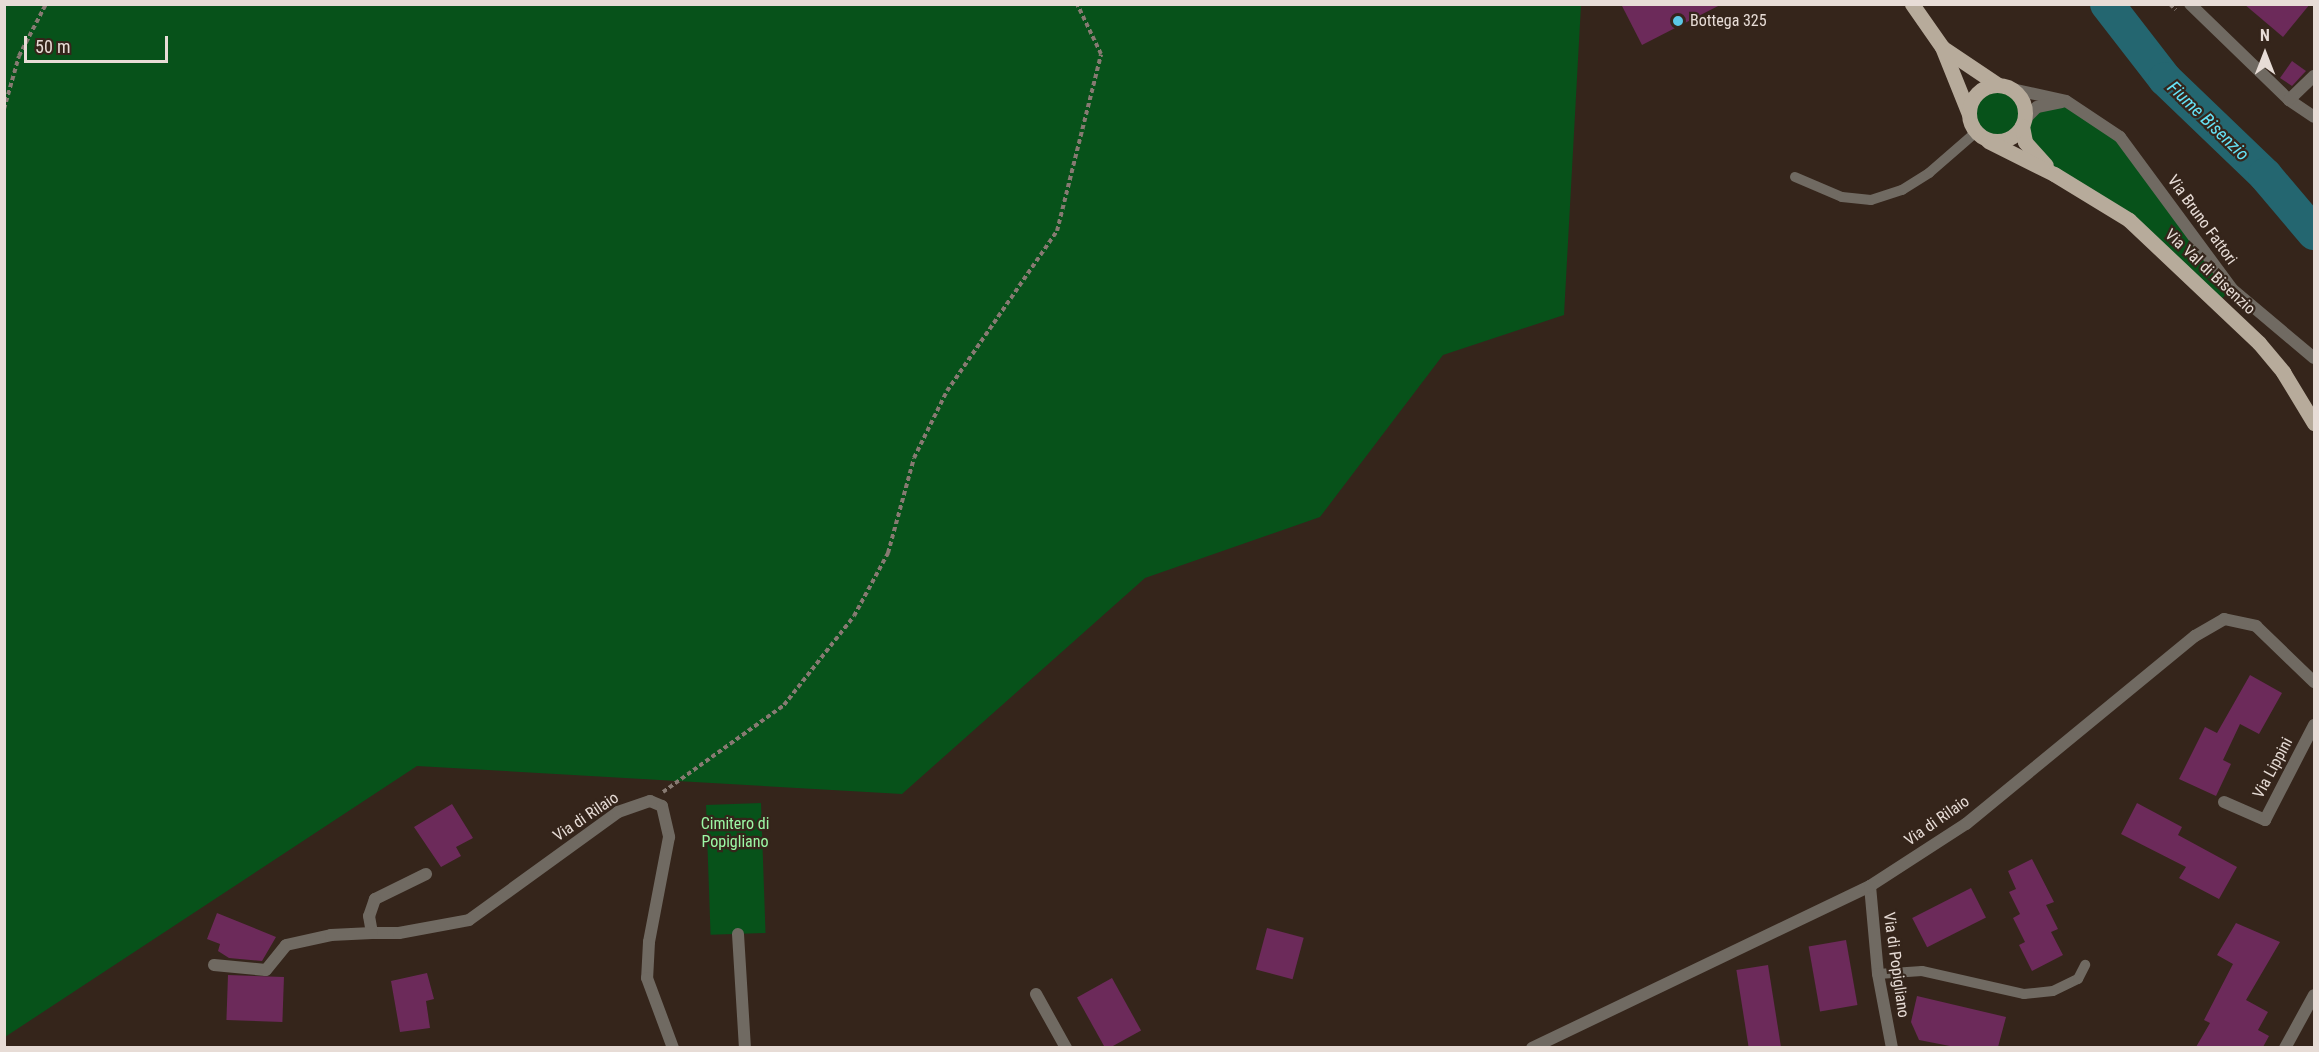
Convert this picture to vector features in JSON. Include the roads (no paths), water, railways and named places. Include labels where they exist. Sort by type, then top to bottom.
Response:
[{"type":"main road","points":[[1912,4],[1942,47],[1969,114],[1982,137],[2054,174]]},
{"type":"main road","points":[[1942,47],[2020,97],[2023,123],[2032,152],[2054,174]]},
{"type":"main road","points":[[1969,114],[1974,97],[1985,87],[2005,87]]},
{"type":"main road","points":[[1982,137],[2012,138],[2023,123]]},
{"type":"main road","name":"Via Val di Bisenzio","points":[[2054,174],[2128,220],[2201,286],[2283,372],[2314,423]]},
{"type":"street","points":[[2190,4],[2289,100],[2314,117]]},
{"type":"street","points":[[2289,100],[2314,76]]},
{"type":"street","name":"Via Bruno Fattori","points":[[2005,87],[2066,101],[2120,137],[2232,289],[2314,358]]},
{"type":"street","points":[[2023,123],[2037,107],[2066,101]]},
{"type":"street","name":"Via di Rilaio","points":[[1532,1047],[1870,886],[1966,824],[2195,636],[2223,619],[2256,626],[2314,682]]},
{"type":"street","name":"Via Lippini","points":[[2224,802],[2265,820],[2314,725]]},
{"type":"street","name":"Via di Rilaio","points":[[214,965],[266,970],[286,945],[331,935],[399,933],[469,920],[496,904],[618,812],[650,801],[662,806],[669,837],[650,931],[647,978],[673,1047]]},
{"type":"street","points":[[372,933],[369,916],[375,899],[426,874]]},
{"type":"street","name":"Via di Popigliano","points":[[1870,886],[1878,974],[1892,1047]]},
{"type":"street","points":[[738,934],[745,1047]]},
{"type":"street","points":[[1036,994],[1066,1047]]},
{"type":"street","points":[[2285,1047],[2314,995]]},
{"type":"lane","points":[[1795,177],[1842,197],[1871,200],[1902,190],[1982,137]]},
{"type":"lane","points":[[1878,974],[1922,971],[2024,994],[2053,991],[2078,979],[2085,965]]},
{"type":"waterway","name":"Fiume Bisenzio","points":[[2107,4],[2165,79],[2265,175],[2314,233]]},
{"type":"place","name":"Bottega 325","points":[[1678,21]]},
{"type":"park label","name":"Cimitero di Popigliano","points":[[735,833]]}]
